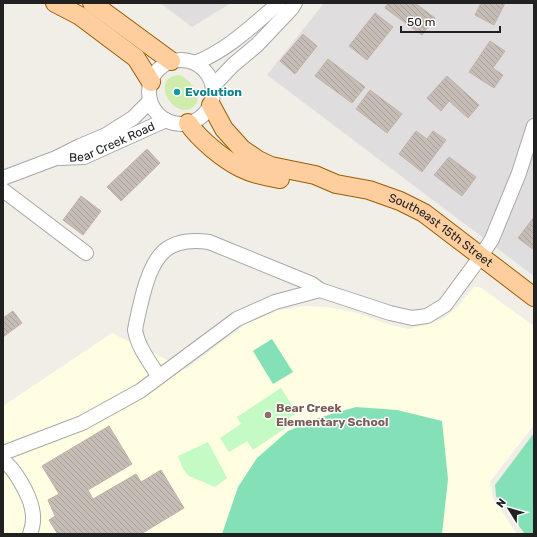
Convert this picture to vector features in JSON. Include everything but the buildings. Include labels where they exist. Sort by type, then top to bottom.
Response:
[{"type":"main road","points":[[55,3],[80,16],[136,58],[151,82]]},
{"type":"main road","points":[[92,3],[171,61]]},
{"type":"main road","name":"Southeast 15th Street","points":[[211,105],[224,129],[242,149],[258,160],[271,166],[315,175],[336,184]]},
{"type":"main road","name":"Southeast 15th Street","points":[[188,123],[208,144],[242,169],[266,177],[313,185],[336,184],[369,190],[400,201],[424,213],[534,297]]},
{"type":"street","points":[[195,63],[222,49],[246,32],[279,3]]},
{"type":"street","points":[[213,86],[233,65],[257,45],[292,8],[294,3]]},
{"type":"street","points":[[171,61],[187,61],[195,63],[203,69],[209,77],[213,86],[211,105],[198,120],[188,123],[173,123],[159,115],[150,101],[149,90],[155,73],[171,61]]},
{"type":"street","name":"Bear Creek Road","points":[[3,178],[56,158],[106,135],[133,118],[150,101]]},
{"type":"street","name":"Bear Creek Road","points":[[56,158],[84,157],[166,120]]},
{"type":"street","points":[[159,377],[140,347],[135,330],[148,274],[155,261],[166,250],[186,241],[194,240],[209,242],[312,284],[320,290],[390,313],[412,318],[427,316],[445,305],[492,239],[520,173],[534,126]]},
{"type":"street","points":[[3,190],[86,253]]},
{"type":"street","points":[[3,453],[82,423],[140,391],[237,319],[275,302],[320,290]]},
{"type":"street","points":[[3,461],[13,470],[28,497],[32,508],[33,520],[30,534]]},
{"type":"shaded area","points":[[160,3],[231,3],[192,27]]},
{"type":"shaded area","points":[[324,3],[534,3],[534,276],[267,75]]},
{"type":"shaded area","name":"Bear Creek Elementary School","points":[[474,287],[480,287],[534,326],[534,425],[490,482],[493,498],[517,534],[3,534],[3,406],[112,333],[186,369],[246,324],[279,310],[306,306],[327,307],[354,312],[390,325],[409,329],[443,319],[457,307]]},
{"type":"green space","points":[[179,75],[184,77],[192,85],[197,96],[195,105],[190,109],[183,110],[176,107],[166,96],[166,82],[170,77]]},
{"type":"green space","points":[[272,339],[293,372],[273,384],[253,351]]},
{"type":"green space","points":[[281,388],[297,413],[290,417],[293,423],[253,450],[247,441],[229,452],[220,438],[241,424],[237,417]]},
{"type":"green space","points":[[356,407],[397,410],[442,421],[448,479],[442,534],[222,534],[238,487],[257,458],[288,431],[318,418]]},
{"type":"green space","points":[[534,433],[534,534],[525,534],[496,496],[495,485]]},
{"type":"green space","points":[[208,442],[227,478],[215,487],[189,476],[183,469],[178,456]]},
{"type":"place","name":"Evolution","points":[[177,92]]},
{"type":"place","name":"Bear Creek Elementary School","points":[[268,415]]}]
